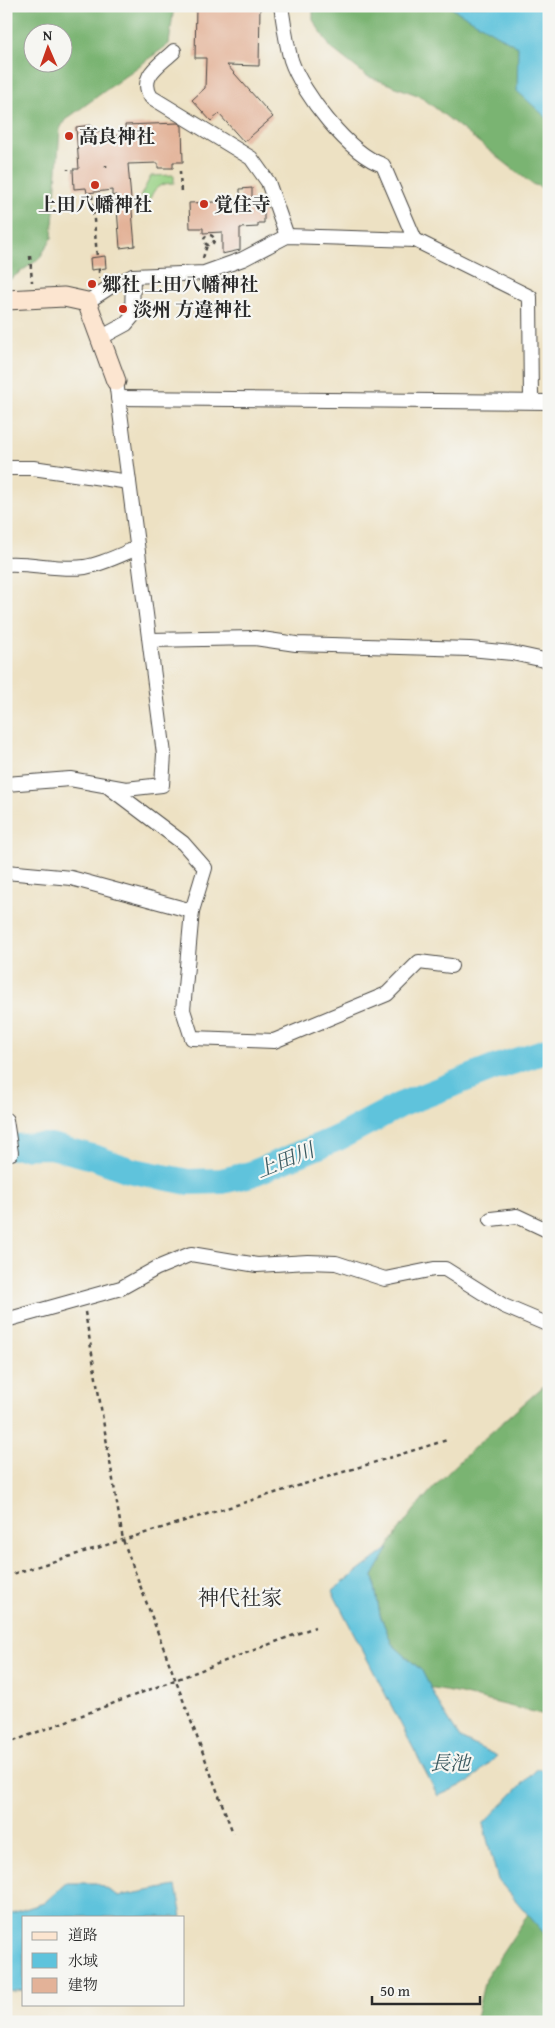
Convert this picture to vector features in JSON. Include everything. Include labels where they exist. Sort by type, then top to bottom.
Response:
[{"type":"street","points":[[281,6],[291,60],[313,100],[339,134],[372,161],[383,165],[416,240]]},
{"type":"street","points":[[174,50],[149,73],[146,80],[147,90],[151,97],[251,158],[268,182],[287,236]]},
{"type":"street","points":[[6,300],[64,296],[87,302],[113,285],[133,276],[204,273],[243,259],[287,236],[416,240],[530,297],[531,402]]},
{"type":"street","points":[[100,338],[126,324],[132,316],[133,276]]},
{"type":"street","points":[[6,784],[70,778],[126,790],[162,785],[164,754],[117,389],[87,302]]},
{"type":"street","points":[[117,389],[549,402]]},
{"type":"street","points":[[6,468],[33,468],[128,482]]},
{"type":"street","points":[[6,564],[25,562],[69,568],[85,567],[137,548]]},
{"type":"street","points":[[150,640],[255,638],[296,644],[470,649],[512,653],[549,661]]},
{"type":"street","points":[[107,786],[183,843],[205,868],[192,910],[183,1010],[192,1038],[274,1041],[387,994],[419,962],[451,966]]},
{"type":"street","points":[[6,872],[71,878],[192,910]]},
{"type":"street","points":[[6,1120],[11,1153]]},
{"type":"street","points":[[491,1219],[517,1216],[549,1231]]},
{"type":"street","points":[[6,1320],[121,1288],[165,1264],[191,1254],[257,1265],[308,1262],[336,1263],[385,1279],[434,1269],[445,1269],[504,1306],[549,1324]]},
{"type":"path","points":[[180,171],[181,194]]},
{"type":"path","points":[[92,195],[97,257]]},
{"type":"path","points":[[202,260],[207,245],[204,242],[205,236],[212,236],[212,245],[207,245]]},
{"type":"path","points":[[30,256],[32,286]]},
{"type":"path","points":[[98,269],[100,282]]},
{"type":"path","points":[[82,1298],[123,1540],[233,1833]]},
{"type":"path","points":[[6,1576],[447,1440]]},
{"type":"path","points":[[6,1744],[315,1627]]},
{"type":"green space","points":[[6,6],[174,6],[169,44],[65,120],[60,129],[52,238],[39,259],[6,282]]},
{"type":"green space","points":[[313,6],[490,6],[549,65],[549,190],[532,184],[420,96],[367,76],[331,48],[313,20]]},
{"type":"green space","points":[[174,175],[174,183],[164,184],[157,188],[152,194],[149,203],[144,203],[140,197],[151,176]]},
{"type":"green space","points":[[549,1381],[549,1716],[457,1693],[428,1688],[422,1671],[392,1644],[380,1615],[373,1576],[388,1547],[428,1494],[475,1447]]},
{"type":"green space","points":[[549,1883],[549,2022],[475,2022],[485,1979]]},
{"type":"water","points":[[448,6],[549,6],[549,120],[517,91],[518,47]]},
{"type":"water","name":"長池","points":[[389,1548],[373,1576],[380,1615],[392,1644],[422,1671],[441,1708],[460,1738],[497,1756],[469,1782],[438,1796],[332,1591]]},
{"type":"water","points":[[537,1769],[549,1770],[549,1939],[498,1880],[483,1824]]},
{"type":"water","points":[[66,1883],[96,1883],[119,1896],[176,1886],[182,1916],[22,1916],[22,1990],[6,1992],[6,1915],[44,1903]]},
{"type":"building","points":[[196,6],[260,6],[259,66],[227,65],[273,117],[244,142],[219,114],[211,121],[192,100],[205,88],[206,58],[195,58]]},
{"type":"building","points":[[178,123],[182,126],[183,162],[173,162],[173,168],[158,168],[158,163],[128,164],[135,246],[120,248],[116,195],[112,196],[112,190],[87,193],[86,188],[74,189],[73,169],[79,169],[76,127],[91,125],[92,132],[102,131],[102,137],[126,135],[125,125]]},
{"type":"building","points":[[252,188],[252,204],[264,204],[264,223],[258,223],[258,227],[240,228],[240,250],[222,254],[222,232],[203,233],[203,228],[190,228],[189,203],[240,201],[240,189]]},
{"type":"building","points":[[105,256],[106,268],[91,270],[90,258]]},
{"type":"waterway","name":"上田川","points":[[6,1147],[51,1146],[96,1158],[129,1170],[188,1182],[222,1181],[251,1174],[338,1138],[400,1105],[494,1068],[549,1050]]},
{"type":"place","name":"高良神社","points":[[69,136]]},
{"type":"place","name":"上田八幡神社","points":[[95,185]]},
{"type":"place","name":"覚住寺","points":[[204,204]]},
{"type":"place","name":"郷社 上田八幡神社","points":[[92,284]]},
{"type":"place","name":"淡州 方違神社","points":[[123,309]]},
{"type":"district","name":"神代社家","points":[[240,1598]]}]
